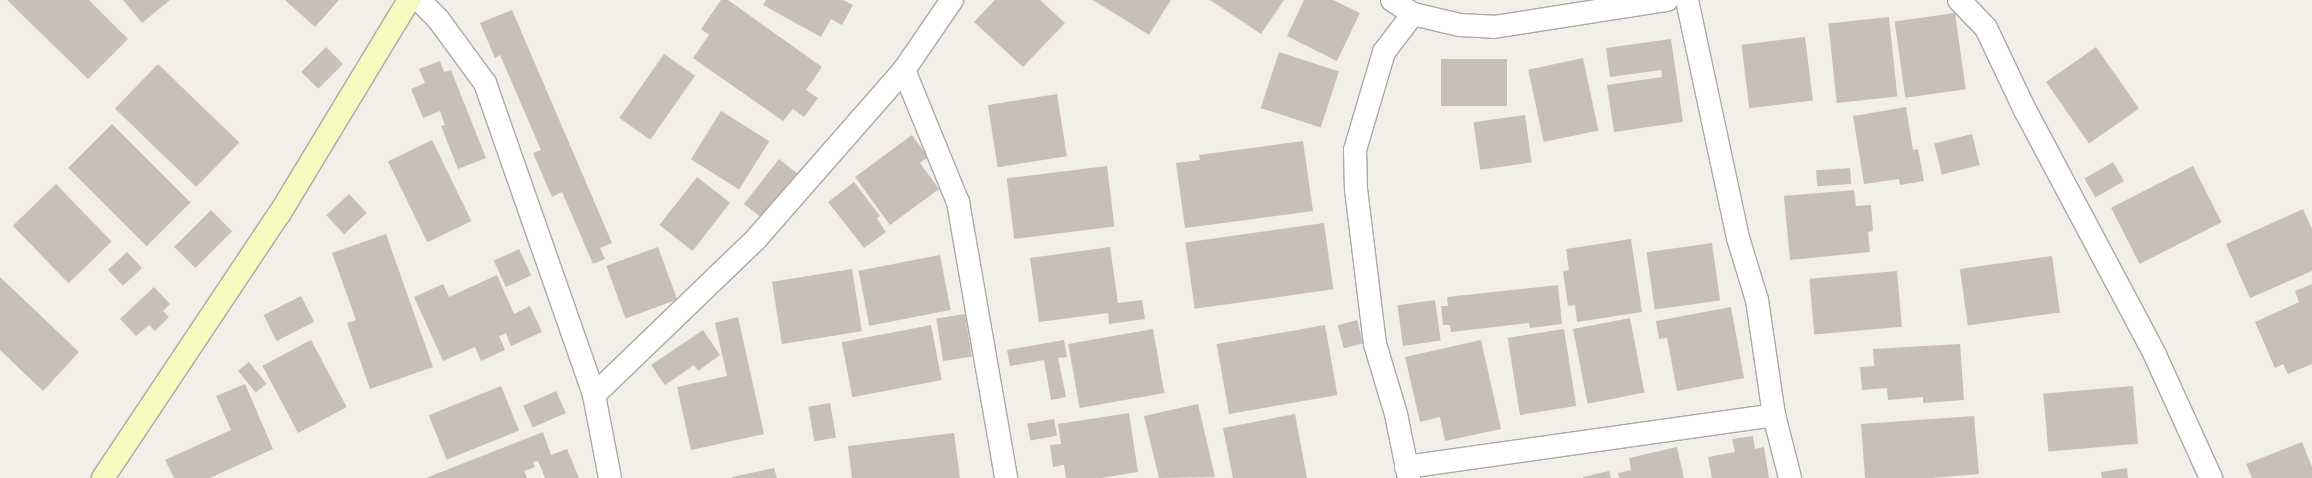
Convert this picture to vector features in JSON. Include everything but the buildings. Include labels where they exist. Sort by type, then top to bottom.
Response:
[{"type":"main road","points":[[103,478],[280,213],[409,0]]},
{"type":"street","points":[[419,0],[438,19],[485,83],[594,395],[610,478]]},
{"type":"street","points":[[594,395],[756,239],[904,70],[952,0]]},
{"type":"street","points":[[1392,0],[1413,14],[1460,25],[1494,27],[1667,0]]},
{"type":"street","points":[[1687,0],[1738,238],[1757,300],[1774,415],[1790,478]]},
{"type":"street","points":[[1959,0],[1986,28],[2025,110],[2155,355],[2211,478]]},
{"type":"street","points":[[1413,14],[1384,52],[1355,150],[1356,190],[1375,344],[1396,414],[1408,473],[1774,415]]},
{"type":"street","points":[[904,70],[958,202],[1006,478]]}]
